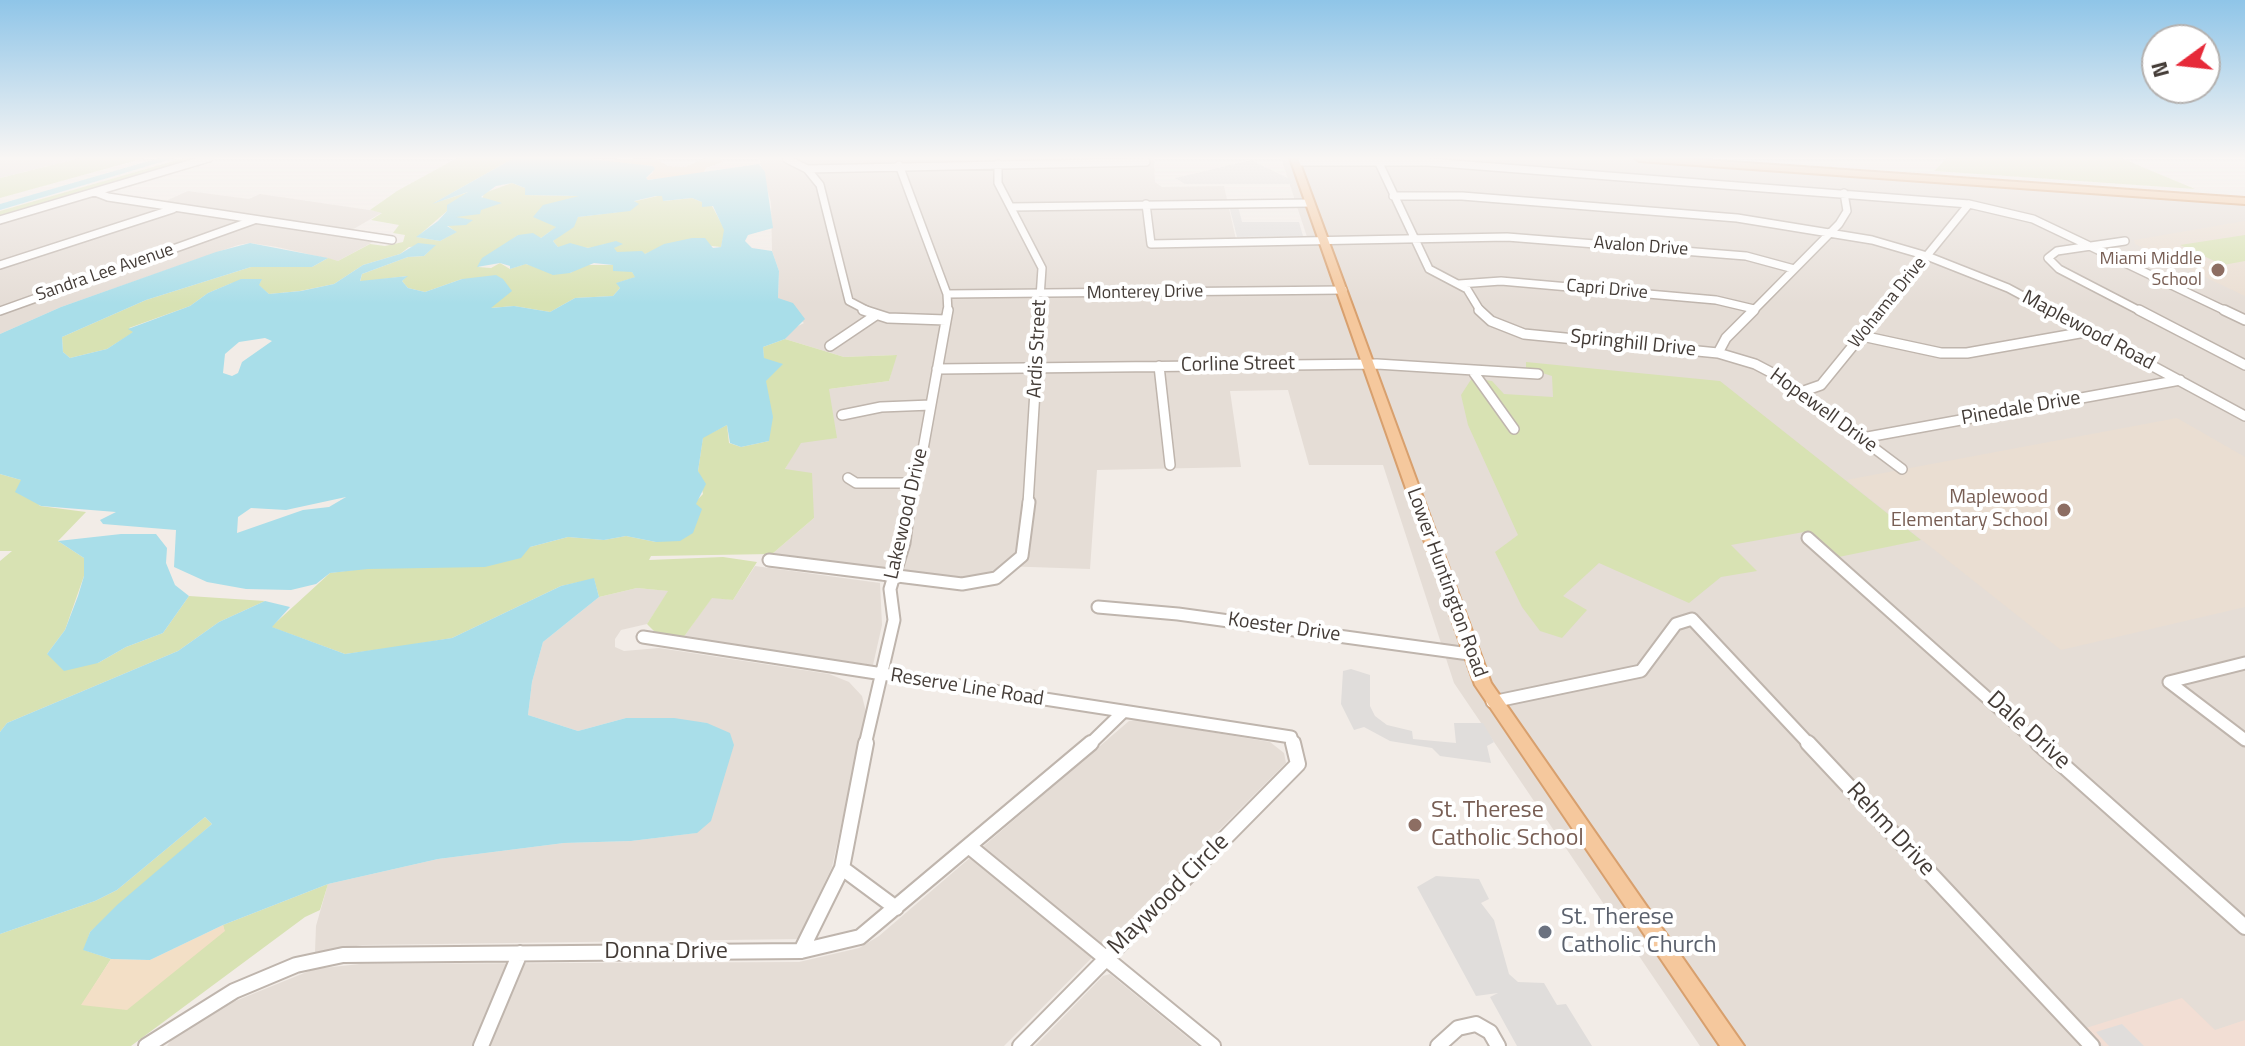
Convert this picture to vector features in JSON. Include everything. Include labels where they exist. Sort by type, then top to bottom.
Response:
[{"type":"main road","name":"Lower Huntington Road","points":[[1312,207],[1469,654],[1492,702],[1733,1046]]},
{"type":"street","points":[[0,220],[45,207]]},
{"type":"street","points":[[171,207],[392,240]]},
{"type":"street","points":[[825,207],[849,301],[876,315],[900,320],[946,320]]},
{"type":"street","name":"Lakewood Drive","points":[[801,951],[842,868],[879,674],[894,620],[890,589],[915,483],[946,320],[947,294],[915,207]]},
{"type":"street","points":[[1011,207],[1019,207]]},
{"type":"street","name":"Ardis Street","points":[[894,577],[962,584],[986,582],[1015,566],[1026,546],[1042,268],[1011,207]]},
{"type":"street","name":"Avalon Drive","points":[[1146,207],[1151,244],[1523,238],[1757,258],[1794,269]]},
{"type":"street","name":"Springhill Drive","points":[[1399,207],[1431,271],[1469,291],[1485,317],[1524,334],[1718,353],[1741,360]]},
{"type":"street","name":"Maplewood Road","points":[[1592,207],[1778,222],[1832,231],[1927,256],[2008,288],[2245,416]]},
{"type":"street","points":[[1718,353],[1726,338],[1832,231],[1847,211],[1846,207]]},
{"type":"street","name":"Wohama Drive","points":[[1801,392],[1821,385],[1967,207]]},
{"type":"street","points":[[1981,207],[2033,219],[2245,320]]},
{"type":"street","points":[[0,265],[177,208]]},
{"type":"street","name":"Sandra Lee Avenue","points":[[0,311],[256,219]]},
{"type":"street","points":[[2125,241],[2048,255],[2049,261],[2245,365]]},
{"type":"street","name":"Capri Drive","points":[[1459,284],[1501,281],[1716,300],[1754,309]]},
{"type":"street","name":"Monterey Drive","points":[[947,294],[1343,290]]},
{"type":"street","points":[[830,346],[876,315]]},
{"type":"street","points":[[1862,336],[1904,348],[1954,353],[2091,331]]},
{"type":"street","name":"Hopewell Drive","points":[[1741,360],[1778,376],[1902,469]]},
{"type":"street","name":"Corline Street","points":[[937,369],[1367,364],[1474,373],[1538,374]]},
{"type":"street","points":[[1159,366],[1170,465]]},
{"type":"street","points":[[1474,373],[1514,429]]},
{"type":"street","name":"Pinedale Drive","points":[[1862,438],[2180,380]]},
{"type":"street","points":[[842,415],[881,407],[931,405]]},
{"type":"street","points":[[848,478],[856,483],[915,483]]},
{"type":"street","name":"Dale Drive","points":[[1808,538],[2245,927]]},
{"type":"street","points":[[769,560],[894,577]]},
{"type":"street","name":"Koester Drive","points":[[1098,607],[1178,614],[1469,654]]},
{"type":"street","name":"Rehm Drive","points":[[1492,702],[1641,671],[1676,624],[1687,619],[1698,623],[2092,1046]]},
{"type":"street","name":"Reserve Line Road","points":[[643,637],[1291,737]]},
{"type":"street","points":[[2245,663],[2169,682],[2245,740]]},
{"type":"street","name":"Donna Drive","points":[[146,1046],[234,991],[296,965],[343,955],[801,951],[860,937],[970,847],[1116,722],[1123,712]]},
{"type":"street","name":"Maywood Circle","points":[[1020,1046],[1298,764],[1291,737]]},
{"type":"street","points":[[970,847],[1213,1046]]},
{"type":"street","points":[[842,868],[896,908]]},
{"type":"street","points":[[481,1046],[520,953]]},
{"type":"street","points":[[1438,1046],[1458,1028],[1476,1024],[1490,1032],[1498,1046]]},
{"type":"shaded area","points":[[51,207],[348,207],[383,212],[343,235],[375,241],[338,261],[277,247],[250,243],[238,245],[61,307],[0,334],[0,222]]},
{"type":"shaded area","points":[[771,207],[1229,207],[1237,244],[1309,243],[1297,207],[2245,207],[2245,1046],[1700,1046],[1454,683],[1383,465],[1309,465],[1288,390],[1230,391],[1241,467],[1097,470],[1090,569],[1001,566],[989,573],[955,578],[772,554],[814,518],[785,469],[829,389],[889,381],[896,355],[844,357],[785,339],[794,328],[804,323],[778,298],[779,271],[772,251]]},
{"type":"shaded area","points":[[1229,207],[1238,207],[1242,222],[1299,222],[1303,236],[1237,237]]},
{"type":"shaded area","name":"Miami Middle School","points":[[2245,221],[2245,296],[2135,244],[2134,240]]},
{"type":"shaded area","name":"Maplewood Elementary School","points":[[2177,418],[2245,457],[2245,607],[2061,650],[1846,480]]},
{"type":"shaded area","points":[[755,566],[880,583],[882,625],[873,665],[683,638],[712,597],[733,600]]},
{"type":"shaded area","points":[[637,588],[669,591],[647,624],[621,630],[615,639],[615,647],[624,651],[659,648],[829,674],[849,682],[862,696],[866,712],[832,867],[798,939],[363,945],[315,952],[316,926],[328,884],[438,859],[564,843],[631,841],[696,833],[707,723],[626,718],[578,731],[528,715],[532,682],[543,642],[599,597]]},
{"type":"shaded area","points":[[1351,669],[1370,675],[1370,706],[1375,716],[1387,725],[1412,731],[1413,739],[1456,743],[1454,723],[1483,723],[1494,742],[1487,746],[1491,763],[1440,756],[1432,748],[1390,741],[1364,727],[1354,730],[1341,704],[1343,671]]},
{"type":"shaded area","points":[[1139,720],[1270,742],[1284,753],[1286,763],[1004,1046],[167,1046],[175,1034],[223,1006],[314,969],[360,964],[799,962],[859,948],[879,936],[1129,721]]},
{"type":"shaded area","points":[[1436,876],[1479,879],[1489,899],[1481,903],[1494,920],[1509,974],[1518,982],[1544,983],[1557,1005],[1566,1004],[1592,1046],[1517,1046],[1490,997],[1498,993],[1476,996],[1417,887]]},
{"type":"shaded area","points":[[1110,974],[1198,1046],[1035,1046],[1103,976]]},
{"type":"shaded area","points":[[2182,998],[2215,1030],[2245,1020],[2245,1046],[2103,1046],[2086,1028]]},
{"type":"shaded area","points":[[2122,1024],[2144,1046],[2109,1046],[2096,1032]]},
{"type":"green space","points":[[15,207],[41,207],[0,219],[0,211]]},
{"type":"green space","points":[[375,207],[452,207],[417,237],[440,241],[456,232],[447,225],[461,221],[455,217],[479,212],[480,207],[572,207],[558,226],[541,238],[518,235],[478,267],[491,268],[500,263],[510,269],[525,264],[570,273],[585,265],[614,265],[632,272],[636,277],[617,283],[620,288],[613,296],[575,298],[550,312],[514,306],[490,308],[500,298],[462,279],[425,292],[408,288],[402,281],[407,276],[360,282],[362,274],[408,257],[424,256],[435,245],[409,247],[400,254],[363,265],[334,284],[300,291],[269,294],[258,285],[261,281],[232,283],[208,293],[190,306],[129,328],[134,332],[107,349],[70,358],[63,352],[62,337],[146,300],[251,267],[312,267],[328,258],[338,261],[370,244],[385,246],[403,242],[405,235],[393,233],[399,225],[371,220],[382,213],[370,210]]},
{"type":"green space","points":[[625,207],[712,207],[725,230],[721,247],[676,242],[645,254],[617,252],[604,244],[597,248],[558,247],[553,241],[578,217],[618,212]]},
{"type":"green space","points":[[2245,235],[2245,261],[2223,265],[2180,245]]},
{"type":"green space","points":[[785,339],[844,357],[897,355],[889,381],[829,389],[837,438],[801,443],[785,469],[812,473],[814,518],[772,554],[651,556],[649,560],[723,557],[757,562],[733,600],[712,598],[683,638],[657,634],[647,624],[668,591],[637,588],[599,597],[594,579],[561,586],[452,638],[398,647],[345,654],[271,627],[330,573],[530,547],[568,537],[604,540],[626,536],[656,542],[703,494],[698,471],[703,437],[727,425],[729,443],[741,447],[769,441],[763,347]]},
{"type":"green space","points":[[1526,362],[1720,381],[1921,540],[1834,558],[1804,532],[1731,545],[1757,571],[1721,577],[1689,603],[1599,563],[1563,596],[1587,610],[1562,638],[1540,631],[1522,607],[1495,552],[1518,535],[1468,425],[1461,395],[1472,378],[1492,381],[1504,394],[1553,397],[1552,376],[1526,368]]},
{"type":"green space","points":[[0,474],[21,480],[40,506],[86,512],[58,541],[84,558],[84,576],[65,630],[47,654],[98,663],[126,647],[163,633],[189,596],[265,601],[219,622],[178,651],[7,723],[0,732],[0,561],[12,551],[0,551]]},
{"type":"green space","points":[[205,817],[212,824],[90,932],[84,950],[111,959],[82,1005],[224,931],[223,925],[328,884],[320,910],[305,917],[131,1046],[0,1046],[0,934],[95,901],[117,890]]},
{"type":"sand","points":[[223,925],[225,931],[127,1010],[81,1005],[111,959],[150,960]]},
{"type":"water","points":[[447,207],[491,207],[481,210],[480,214],[456,217],[473,220],[466,225],[447,226],[457,232],[440,241],[416,237],[447,211]]},
{"type":"water","points":[[541,207],[635,207],[630,211],[578,217],[574,227],[553,241],[558,247],[570,243],[588,248],[616,241],[623,244],[614,248],[617,252],[642,251],[645,254],[664,244],[692,238],[705,238],[713,248],[721,247],[724,230],[713,207],[770,207],[773,228],[748,235],[745,241],[752,248],[772,251],[779,271],[778,298],[793,303],[805,319],[785,339],[763,347],[764,358],[783,364],[766,381],[773,417],[769,441],[741,447],[730,443],[727,425],[703,438],[698,471],[706,484],[696,504],[702,509],[693,533],[680,541],[656,542],[626,536],[604,540],[568,537],[530,547],[521,558],[485,567],[368,569],[330,573],[316,584],[291,590],[246,589],[207,582],[174,567],[176,530],[103,524],[100,520],[116,512],[41,506],[15,492],[21,480],[0,474],[0,334],[61,307],[250,243],[328,258],[312,267],[251,267],[146,300],[62,337],[63,352],[70,358],[107,349],[133,332],[128,329],[190,306],[208,293],[241,279],[262,279],[259,285],[269,294],[301,291],[334,284],[363,265],[400,254],[418,243],[436,245],[424,256],[408,257],[362,274],[360,281],[408,276],[402,281],[408,288],[425,292],[462,279],[496,275],[512,291],[491,308],[514,306],[550,312],[575,298],[613,296],[620,288],[616,283],[635,277],[632,272],[613,271],[613,265],[594,263],[570,273],[553,275],[526,264],[510,269],[510,266],[500,263],[477,267],[482,258],[518,235],[533,233],[541,238],[556,227],[533,217]],"holes":[[[265,338],[272,341],[242,362],[238,373],[232,376],[223,373],[225,354],[239,342]],[[346,497],[329,507],[303,510],[237,533],[238,517],[251,508],[286,510]]]},
{"type":"water","points":[[121,534],[156,534],[167,548],[166,563],[175,585],[189,596],[163,633],[126,647],[98,663],[64,671],[47,654],[65,630],[84,576],[84,558],[58,541]]},
{"type":"water","points":[[594,578],[599,597],[543,642],[532,682],[528,715],[578,731],[626,718],[674,718],[707,723],[730,733],[734,745],[711,821],[697,833],[631,841],[564,843],[438,859],[328,884],[223,925],[150,960],[111,959],[83,950],[90,932],[117,905],[212,824],[205,817],[117,890],[95,901],[0,934],[0,732],[7,723],[178,651],[219,622],[265,601],[290,607],[272,627],[345,654],[452,638],[561,586]]},
{"type":"place","name":"Miami Middle School","points":[[2218,270]]},
{"type":"place","name":"Maplewood Elementary School","points":[[2064,510]]},
{"type":"place","name":"St. Therese Catholic School","points":[[1415,825]]},
{"type":"place","name":"St. Therese Catholic Church","points":[[1545,932]]}]
